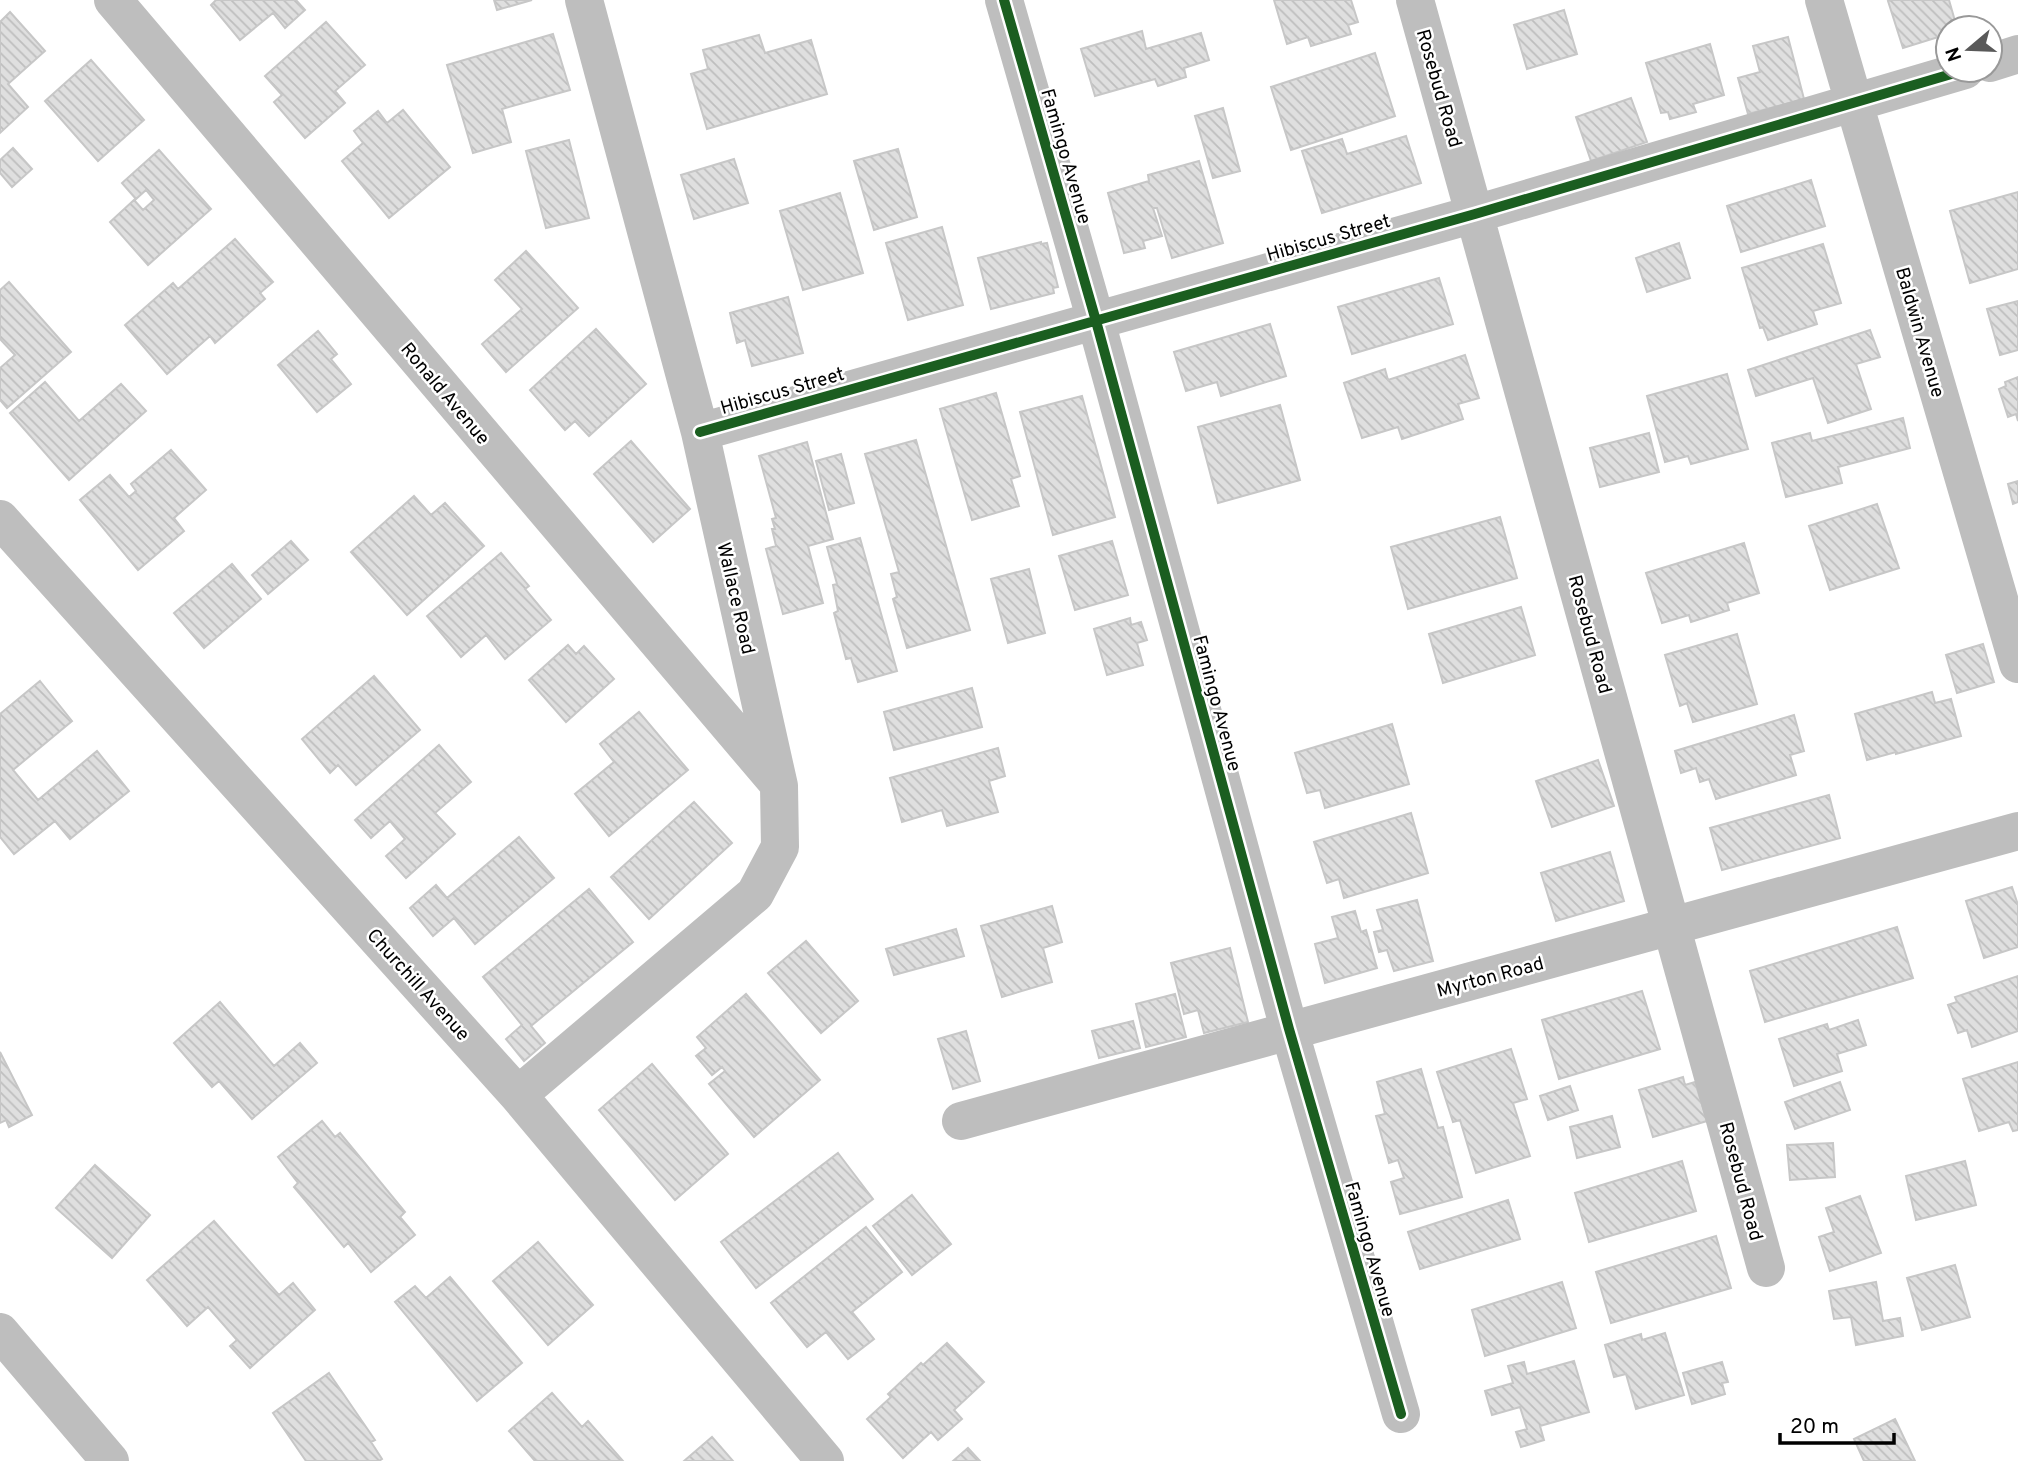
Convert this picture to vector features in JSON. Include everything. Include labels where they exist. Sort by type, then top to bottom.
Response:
[{"type":"street","name":"Wallace Road","points":[[518,1094],[755,894],[780,847],[779,786],[699,432],[584,0]]},
{"type":"street","name":"Famingo Avenue","points":[[1004,0],[1096,321],[1289,1029],[1401,1414]]},
{"type":"street","name":"Rosebud Road","points":[[1415,0],[1766,1268]]},
{"type":"street","name":"Baldwin Avenue","points":[[1824,0],[2018,664]]},
{"type":"street","name":"Ronald Avenue","points":[[123,4],[779,786]]},
{"type":"street","name":"Hibiscus Street","points":[[699,432],[1475,214],[1934,79]]},
{"type":"street","name":"Churchill Avenue","points":[[0,519],[518,1094],[825,1461]]},
{"type":"street","name":"Myrton Road","points":[[961,1121],[2018,831]]},
{"type":"street","points":[[0,1332],[110,1461]]},
{"type":"building","points":[[216,0],[296,0],[305,10],[285,28],[273,13],[240,40],[211,5]]},
{"type":"building","points":[[494,0],[532,0],[497,10]]},
{"type":"building","points":[[1274,0],[1351,0],[1358,22],[1348,25],[1351,34],[1311,46],[1308,37],[1287,44]]},
{"type":"building","points":[[1949,0],[1953,14],[1934,14],[1934,38],[1903,48],[1888,1]]},
{"type":"building","points":[[1564,10],[1577,54],[1527,69],[1514,25]]},
{"type":"building","points":[[10,12],[45,51],[8,84],[28,107],[0,133],[0,22]]},
{"type":"building","points":[[326,22],[365,65],[335,91],[345,103],[305,138],[274,102],[282,95],[265,76]]},
{"type":"building","points":[[1142,31],[1146,49],[1201,33],[1209,60],[1184,68],[1186,77],[1158,86],[1155,79],[1095,96],[1081,49]]},
{"type":"building","points":[[553,34],[570,90],[502,109],[511,142],[473,153],[447,65]]},
{"type":"building","points":[[759,35],[765,53],[811,40],[827,94],[707,129],[691,74],[708,69],[703,50]]},
{"type":"building","points":[[1788,37],[1804,99],[1748,114],[1738,78],[1760,72],[1753,46]]},
{"type":"building","points":[[1710,44],[1724,95],[1693,104],[1696,112],[1670,119],[1668,112],[1661,113],[1646,63]]},
{"type":"building","points":[[1375,53],[1395,116],[1291,150],[1271,87]]},
{"type":"building","points":[[91,60],[144,120],[98,161],[45,101]]},
{"type":"building","points":[[1631,98],[1647,142],[1591,161],[1576,117]]},
{"type":"building","points":[[1223,108],[1240,171],[1213,178],[1195,116]]},
{"type":"building","points":[[403,110],[450,167],[389,218],[342,161],[363,143],[354,131],[378,111],[387,123]]},
{"type":"building","points":[[1406,136],[1421,183],[1322,213],[1302,151],[1342,139],[1347,154]]},
{"type":"building","points":[[569,140],[589,218],[546,228],[526,151]]},
{"type":"building","points":[[13,148],[32,169],[12,187],[0,173],[0,160]]},
{"type":"building","points":[[898,149],[917,217],[874,230],[854,161]]},
{"type":"building","points":[[159,150],[211,209],[148,265],[110,222],[134,200],[143,210],[154,200],[146,190],[136,199],[122,183]]},
{"type":"building","points":[[734,159],[748,203],[694,219],[681,175]]},
{"type":"building","points":[[1199,161],[1223,243],[1172,258],[1157,208],[1153,208],[1162,236],[1143,241],[1145,248],[1124,253],[1108,193],[1149,181],[1148,175]]},
{"type":"building","points":[[1811,180],[1825,226],[1741,252],[1727,206]]},
{"type":"building","points":[[2018,192],[2018,269],[1970,283],[1950,211]]},
{"type":"building","points":[[840,193],[863,273],[803,290],[780,211]]},
{"type":"building","points":[[942,227],[963,305],[908,320],[886,243]]},
{"type":"building","points":[[235,239],[273,282],[260,293],[265,299],[215,343],[210,336],[167,374],[125,325],[173,283],[178,289]]},
{"type":"building","points":[[1041,242],[1047,243],[1058,287],[1053,288],[1054,293],[991,309],[978,258]]},
{"type":"building","points":[[1679,243],[1690,278],[1647,292],[1636,258]]},
{"type":"building","points":[[1823,244],[1841,303],[1813,311],[1817,324],[1768,340],[1763,327],[1760,328],[1742,268]]},
{"type":"building","points":[[526,251],[578,308],[506,372],[482,344],[522,309],[495,280]]},
{"type":"building","points":[[1439,278],[1453,324],[1352,354],[1338,307]]},
{"type":"building","points":[[9,282],[71,352],[7,408],[0,400],[0,368],[15,355],[0,339],[0,290]]},
{"type":"building","points":[[788,297],[803,353],[752,366],[745,340],[737,343],[730,313]]},
{"type":"building","points":[[2018,301],[2018,350],[2000,355],[1987,309]]},
{"type":"building","points":[[1270,324],[1286,376],[1221,396],[1217,382],[1186,391],[1174,352]]},
{"type":"building","points":[[596,329],[646,384],[589,436],[575,421],[565,430],[530,390]]},
{"type":"building","points":[[1870,330],[1880,357],[1856,364],[1871,409],[1828,423],[1813,378],[1756,396],[1748,370]]},
{"type":"building","points":[[318,331],[337,354],[331,359],[351,384],[317,412],[278,365]]},
{"type":"building","points":[[1465,355],[1479,398],[1458,404],[1463,419],[1402,439],[1398,427],[1362,438],[1344,383],[1385,369],[1388,380]]},
{"type":"building","points":[[1727,374],[1748,449],[1691,464],[1688,456],[1665,462],[1647,396]]},
{"type":"building","points":[[2018,377],[2018,421],[2016,414],[2008,417],[1999,389],[2006,386],[2005,382]]},
{"type":"building","points":[[45,382],[79,421],[121,384],[146,411],[69,480],[10,413]]},
{"type":"building","points":[[996,393],[1020,476],[1011,479],[1019,506],[972,520],[940,409]]},
{"type":"building","points":[[1082,396],[1115,517],[1053,535],[1020,412]]},
{"type":"building","points":[[1280,405],[1300,480],[1218,503],[1198,427]]},
{"type":"building","points":[[1903,418],[1910,448],[1838,467],[1842,483],[1786,497],[1772,443],[1810,433],[1812,441]]},
{"type":"building","points":[[1649,433],[1659,472],[1600,487],[1590,448]]},
{"type":"building","points":[[916,440],[970,630],[907,648],[893,599],[897,597],[891,574],[899,572],[865,454]]},
{"type":"building","points":[[631,441],[690,509],[653,542],[594,474]]},
{"type":"building","points":[[807,442],[833,539],[808,546],[823,603],[783,614],[766,549],[776,546],[772,519],[776,518],[759,456]]},
{"type":"building","points":[[171,450],[206,490],[174,518],[184,531],[138,570],[80,500],[110,475],[129,497],[136,491],[131,484]]},
{"type":"building","points":[[841,454],[854,503],[829,510],[816,461]]},
{"type":"building","points":[[2018,481],[2018,502],[2013,504],[2008,484]]},
{"type":"building","points":[[414,496],[431,515],[445,503],[484,546],[407,615],[351,552]]},
{"type":"building","points":[[1877,504],[1899,568],[1830,590],[1809,526]]},
{"type":"building","points":[[1500,517],[1517,578],[1408,609],[1391,547]]},
{"type":"building","points":[[860,538],[897,671],[858,682],[851,658],[846,659],[834,613],[838,611],[833,585],[837,584],[827,547]]},
{"type":"building","points":[[291,541],[308,560],[268,594],[252,575]]},
{"type":"building","points":[[1112,541],[1128,595],[1075,610],[1059,556]]},
{"type":"building","points":[[1744,543],[1759,593],[1727,603],[1729,610],[1691,622],[1689,615],[1662,623],[1646,573]]},
{"type":"building","points":[[501,553],[529,586],[525,589],[551,620],[505,659],[486,635],[461,657],[427,616]]},
{"type":"building","points":[[232,564],[261,599],[204,648],[174,613]]},
{"type":"building","points":[[1029,569],[1045,633],[1008,643],[991,579]]},
{"type":"building","points":[[1521,607],[1535,655],[1443,683],[1429,634]]},
{"type":"building","points":[[1130,618],[1131,625],[1141,622],[1147,640],[1137,643],[1143,665],[1107,675],[1094,629]]},
{"type":"building","points":[[1737,634],[1757,704],[1693,722],[1687,703],[1680,706],[1665,655]]},
{"type":"building","points":[[1983,644],[1994,682],[1957,693],[1946,655]]},
{"type":"building","points":[[568,645],[576,654],[584,646],[614,679],[566,722],[529,680]]},
{"type":"building","points":[[374,676],[420,730],[356,785],[338,765],[330,773],[302,739]]},
{"type":"building","points":[[40,681],[72,721],[13,770],[38,800],[97,751],[129,791],[70,839],[55,821],[14,854],[0,837],[0,714]]},
{"type":"building","points":[[972,688],[982,727],[894,750],[884,712]]},
{"type":"building","points":[[1932,692],[1935,703],[1951,699],[1961,736],[1867,760],[1855,714]]},
{"type":"building","points":[[639,712],[688,770],[609,836],[575,794],[614,762],[600,744]]},
{"type":"building","points":[[1794,715],[1804,751],[1790,755],[1796,775],[1716,799],[1709,779],[1700,782],[1696,768],[1681,773],[1675,751]]},
{"type":"building","points":[[1392,724],[1409,784],[1325,808],[1320,790],[1307,793],[1295,753]]},
{"type":"building","points":[[439,745],[471,782],[435,813],[455,834],[406,878],[386,856],[405,839],[390,821],[371,838],[355,820]]},
{"type":"building","points":[[998,748],[1005,776],[989,781],[998,812],[947,826],[942,810],[902,822],[890,778]]},
{"type":"building","points":[[1598,760],[1614,806],[1552,827],[1536,781]]},
{"type":"building","points":[[1829,795],[1840,838],[1722,870],[1710,828]]},
{"type":"building","points":[[694,802],[732,843],[649,919],[611,877]]},
{"type":"building","points":[[1411,813],[1428,873],[1344,898],[1339,879],[1327,883],[1314,842]]},
{"type":"building","points":[[519,837],[554,878],[475,944],[454,918],[433,936],[410,908],[436,885],[447,898]]},
{"type":"building","points":[[1610,852],[1624,901],[1556,921],[1541,873]]},
{"type":"building","points":[[2012,887],[2018,905],[2018,947],[1984,958],[1966,901]]},
{"type":"building","points":[[589,889],[633,942],[531,1026],[545,1043],[524,1061],[506,1039],[522,1025],[483,977]]},
{"type":"building","points":[[1417,900],[1433,961],[1394,971],[1387,950],[1379,952],[1374,932],[1383,930],[1377,910]]},
{"type":"building","points":[[1052,906],[1062,942],[1043,948],[1052,982],[1002,997],[981,926]]},
{"type":"building","points":[[1355,911],[1361,932],[1366,930],[1377,968],[1325,983],[1315,944],[1338,938],[1332,917]]},
{"type":"building","points":[[1897,927],[1913,978],[1765,1022],[1750,971]]},
{"type":"building","points":[[956,929],[964,956],[894,975],[886,949]]},
{"type":"building","points":[[806,941],[858,1001],[821,1033],[768,973]]},
{"type":"building","points":[[1230,948],[1248,1022],[1204,1033],[1198,1010],[1184,1014],[1171,963]]},
{"type":"building","points":[[2018,976],[2018,1031],[1972,1047],[1967,1030],[1958,1033],[1948,1005],[1957,1002],[1955,997]]},
{"type":"building","points":[[1642,991],[1660,1049],[1559,1079],[1542,1020]]},
{"type":"building","points":[[746,994],[820,1080],[754,1137],[709,1084],[725,1071],[722,1067],[712,1075],[696,1056],[706,1048],[697,1037]]},
{"type":"building","points":[[1175,994],[1186,1037],[1146,1047],[1136,1004]]},
{"type":"building","points":[[220,1002],[274,1066],[300,1043],[317,1063],[252,1119],[219,1081],[212,1087],[174,1043]]},
{"type":"building","points":[[1858,1020],[1866,1045],[1837,1054],[1842,1071],[1794,1086],[1779,1039],[1827,1024],[1829,1030]]},
{"type":"building","points":[[1133,1021],[1140,1048],[1099,1058],[1092,1031]]},
{"type":"building","points":[[966,1031],[980,1081],[953,1089],[938,1039]]},
{"type":"building","points":[[1511,1049],[1527,1099],[1513,1103],[1530,1156],[1476,1173],[1460,1120],[1453,1122],[1437,1072]]},
{"type":"building","points":[[0,1052],[32,1115],[9,1127],[6,1120],[0,1123]]},
{"type":"building","points":[[2018,1062],[2018,1130],[2013,1131],[2009,1122],[1979,1131],[1963,1079]]},
{"type":"building","points":[[652,1064],[728,1154],[675,1200],[599,1110]]},
{"type":"building","points":[[1421,1069],[1438,1128],[1443,1127],[1462,1197],[1400,1214],[1391,1182],[1404,1178],[1398,1160],[1389,1163],[1376,1116],[1385,1114],[1377,1082]]},
{"type":"building","points":[[1683,1077],[1685,1085],[1695,1082],[1707,1121],[1653,1137],[1639,1090]]},
{"type":"building","points":[[1840,1082],[1850,1110],[1795,1129],[1785,1102]]},
{"type":"building","points":[[1570,1086],[1578,1110],[1548,1120],[1540,1096]]},
{"type":"building","points":[[1612,1116],[1620,1147],[1577,1158],[1570,1127]]},
{"type":"building","points":[[322,1121],[335,1137],[340,1133],[405,1212],[400,1217],[415,1235],[371,1272],[348,1243],[344,1247],[294,1187],[298,1183],[278,1157]]},
{"type":"building","points":[[1833,1143],[1835,1177],[1790,1180],[1787,1145]]},
{"type":"building","points":[[838,1153],[873,1199],[756,1288],[721,1242]]},
{"type":"building","points":[[1682,1161],[1696,1211],[1589,1242],[1575,1193]]},
{"type":"building","points":[[1965,1161],[1976,1205],[1916,1220],[1906,1176]]},
{"type":"building","points":[[95,1165],[150,1215],[112,1258],[56,1208]]},
{"type":"building","points":[[912,1195],[951,1244],[912,1275],[873,1226]]},
{"type":"building","points":[[1860,1196],[1881,1253],[1830,1271],[1819,1237],[1834,1232],[1826,1208]]},
{"type":"building","points":[[1508,1200],[1520,1239],[1420,1269],[1408,1232]]},
{"type":"building","points":[[214,1221],[279,1295],[293,1283],[315,1310],[250,1368],[230,1346],[237,1340],[208,1307],[187,1326],[147,1280]]},
{"type":"building","points":[[866,1227],[902,1272],[852,1312],[874,1339],[848,1359],[826,1332],[807,1347],[771,1303]]},
{"type":"building","points":[[1716,1236],[1731,1288],[1611,1323],[1596,1272]]},
{"type":"building","points":[[538,1242],[593,1305],[548,1345],[493,1281]]},
{"type":"building","points":[[1955,1265],[1970,1317],[1922,1330],[1907,1278]]},
{"type":"building","points":[[450,1277],[522,1363],[477,1401],[395,1302],[415,1286],[426,1298]]},
{"type":"building","points":[[1562,1282],[1576,1328],[1485,1356],[1472,1310]]},
{"type":"building","points":[[1876,1282],[1883,1321],[1900,1318],[1903,1336],[1856,1345],[1851,1317],[1834,1319],[1829,1291]]},
{"type":"building","points":[[1665,1333],[1684,1395],[1636,1409],[1626,1374],[1614,1377],[1605,1345],[1641,1334],[1642,1340]]},
{"type":"building","points":[[947,1343],[984,1382],[954,1410],[962,1419],[938,1440],[931,1432],[903,1458],[867,1419],[891,1397],[888,1394]]},
{"type":"building","points":[[1574,1361],[1589,1412],[1540,1426],[1544,1440],[1521,1447],[1516,1432],[1527,1429],[1520,1407],[1492,1415],[1485,1391],[1513,1383],[1508,1366],[1524,1362],[1527,1374]]},
{"type":"building","points":[[1722,1362],[1728,1382],[1722,1383],[1725,1394],[1692,1404],[1683,1373]]},
{"type":"building","points":[[329,1373],[375,1440],[371,1442],[382,1459],[379,1461],[306,1461],[273,1413]]},
{"type":"building","points":[[552,1393],[582,1427],[588,1421],[623,1461],[535,1461],[509,1431]]},
{"type":"building","points":[[1895,1419],[1915,1461],[1864,1461],[1854,1439]]},
{"type":"building","points":[[712,1437],[733,1461],[684,1461]]},
{"type":"building","points":[[968,1448],[980,1461],[953,1461]]},
{"type":"cycle path","points":[[1004,0],[1096,321],[1289,1029],[1401,1414]]},
{"type":"cycle path","points":[[700,432],[1475,214],[1934,79]]}]
